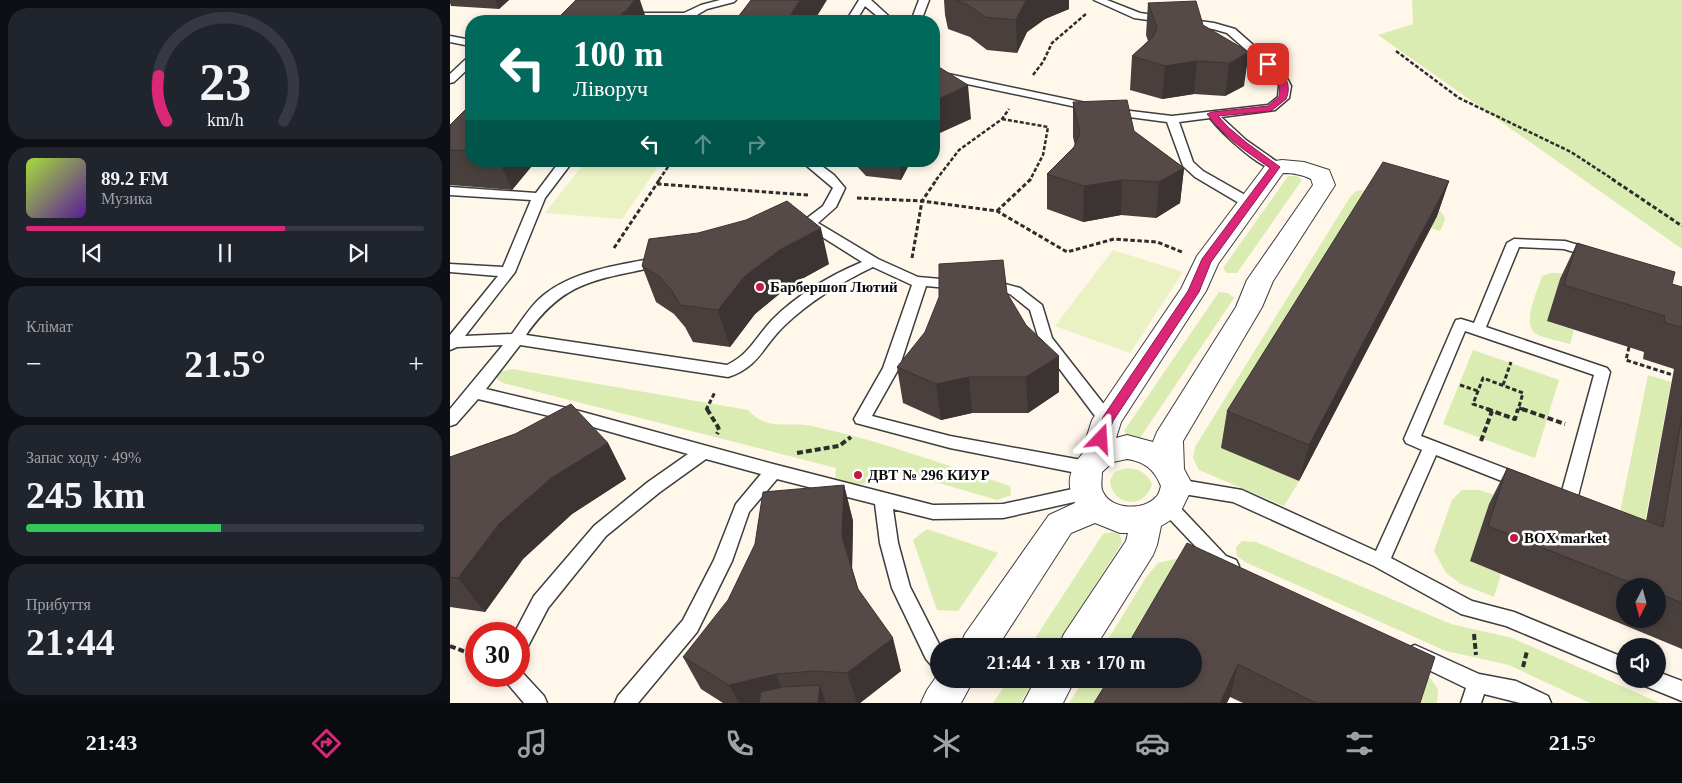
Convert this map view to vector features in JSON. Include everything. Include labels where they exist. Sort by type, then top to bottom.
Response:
[{"type":"street","points":[[1082,638],[1141,545],[1165,495],[1168,440],[1250,307],[1260,280],[1324,185],[1321,175],[1307,168],[1292,165],[1276,167],[1206,262],[1193,292],[1107,420],[1101,439],[1093,480],[1120,520],[1165,495]]},
{"type":"street","points":[[983,638],[1060,524],[1093,480],[1126,447],[1151,452],[1165,495]]},
{"type":"street","points":[[1042,703],[1051,688]]},
{"type":"lane","points":[[691,15],[704,7],[731,0]]},
{"type":"lane","points":[[855,15],[865,0],[882,15]]},
{"type":"lane","points":[[918,15],[924,0]]},
{"type":"lane","points":[[940,75],[1114,112],[1172,119],[1271,108],[1283,98],[1285,86],[1280,74],[1230,31],[1214,26],[1138,16],[1099,0]]},
{"type":"lane","points":[[450,39],[465,42]]},
{"type":"lane","points":[[450,80],[465,66]]},
{"type":"lane","points":[[1212,114],[1224,129],[1276,167]]},
{"type":"lane","points":[[1172,119],[1188,163],[1199,174],[1249,203]]},
{"type":"lane","points":[[451,344],[508,272],[539,197],[563,167]]},
{"type":"lane","points":[[791,229],[809,223],[825,213],[836,198],[839,188],[830,178],[815,167]]},
{"type":"lane","points":[[450,191],[539,197]]},
{"type":"lane","points":[[809,223],[873,262],[918,282],[986,284],[1015,291],[1037,308],[1045,339],[1107,420]]},
{"type":"lane","points":[[1478,330],[1514,243],[1566,245],[1603,257]]},
{"type":"lane","points":[[450,420],[475,392],[543,303],[559,291],[581,279],[670,259]]},
{"type":"lane","points":[[451,344],[516,338],[728,371],[745,363],[777,324],[808,297],[842,276],[873,262]]},
{"type":"lane","points":[[450,268],[508,272]]},
{"type":"lane","points":[[918,282],[891,368],[862,419],[1093,480]]},
{"type":"lane","points":[[1461,324],[1478,330],[1602,372],[1568,500],[1412,439],[1461,324]]},
{"type":"lane","points":[[475,392],[579,417],[773,471],[933,512],[1004,511],[1093,480]]},
{"type":"lane","points":[[555,431],[579,417]]},
{"type":"lane","points":[[1380,561],[1431,446]]},
{"type":"lane","points":[[530,623],[541,602],[600,531],[654,487],[703,452]]},
{"type":"lane","points":[[625,703],[690,626],[723,562],[742,510],[773,471]]},
{"type":"lane","points":[[1165,495],[1236,495],[1380,561],[1468,608],[1507,618],[1616,663]]},
{"type":"lane","points":[[1165,495],[1220,561],[1246,574]]},
{"type":"lane","points":[[883,499],[889,543],[901,588],[930,647]]},
{"type":"lane","points":[[1397,645],[1477,683],[1516,691],[1541,703]]},
{"type":"lane","points":[[1471,703],[1477,683]]},
{"type":"lane","points":[[1666,685],[1682,691]]},
{"type":"lane","points":[[523,687],[536,703]]},
{"type":"path","points":[[918,282],[912,251],[922,201],[959,150],[1002,119],[1019,92],[1043,62],[1052,43],[1084,16],[1099,0]]},
{"type":"path","points":[[1396,51],[1459,98],[1571,152],[1682,226]]},
{"type":"path","points":[[997,211],[1025,189],[1038,172],[1046,144],[1048,127],[1002,119]]},
{"type":"path","points":[[596,276],[668,167]]},
{"type":"path","points":[[657,184],[836,198],[922,201],[997,211],[1067,252],[1114,239],[1157,242],[1206,262]]},
{"type":"path","points":[[1630,347],[1626,360],[1673,376]]},
{"type":"path","points":[[1483,378],[1524,393],[1518,408],[1515,419],[1473,404],[1483,378]]},
{"type":"path","points":[[709,403],[706,410],[709,417],[716,423],[718,430],[715,438]]},
{"type":"path","points":[[1518,408],[1586,432]]},
{"type":"path","points":[[1473,463],[1492,411]]},
{"type":"path","points":[[789,457],[802,451],[835,449],[847,442],[851,436]]},
{"type":"path","points":[[1468,608],[1474,630],[1477,683]]},
{"type":"path","points":[[1516,691],[1529,645],[1536,629]]},
{"type":"path","points":[[450,646],[465,652]]},
{"type":"green space","points":[[1412,0],[1682,0],[1682,249],[1378,35],[1413,24]]},
{"type":"green space","points":[[581,167],[658,167],[622,219],[545,213]]},
{"type":"green space","points":[[1288,176],[1297,176],[1302,180],[1237,273],[1227,273],[1223,268]]},
{"type":"green space","points":[[1356,191],[1378,191],[1440,211],[1444,216],[1444,220],[1440,231],[1431,228],[1221,447],[1299,481],[1284,506],[1199,470],[1193,458],[1195,447],[1350,197]]},
{"type":"green space","points":[[1113,250],[1183,272],[1130,353],[1055,326]]},
{"type":"green space","points":[[1551,273],[1563,273],[1587,279],[1560,280],[1547,321],[1574,330],[1570,344],[1536,334],[1530,323],[1534,298],[1542,276]]},
{"type":"green space","points":[[1219,292],[1228,293],[1234,298],[1140,438],[1129,437],[1124,431]]},
{"type":"green space","points":[[1473,350],[1559,380],[1535,458],[1443,424]]},
{"type":"green space","points":[[512,369],[748,410],[755,417],[770,423],[812,426],[837,432],[887,446],[1010,486],[1011,495],[997,500],[905,473],[863,484],[845,483],[835,479],[836,468],[503,383],[496,378],[500,372]]},
{"type":"green space","points":[[1648,375],[1671,382],[1643,532],[1618,522]]},
{"type":"green space","points":[[1126,468],[1142,472],[1152,484],[1143,498],[1136,501],[1122,500],[1116,496],[1112,489],[1110,480],[1115,472]]},
{"type":"green space","points":[[1462,490],[1479,490],[1495,495],[1489,504],[1470,561],[1501,574],[1494,597],[1461,584],[1446,573],[1434,551],[1452,500]]},
{"type":"green space","points":[[927,529],[998,553],[958,611],[937,610],[913,540]]},
{"type":"green space","points":[[1113,532],[1120,535],[1122,543],[1061,638],[1035,638],[1103,534]]},
{"type":"green space","points":[[1242,541],[1256,542],[1451,624],[1512,638],[1616,684],[1616,688],[1626,688],[1660,703],[1590,703],[1509,665],[1446,651],[1245,562],[1237,556],[1236,547]]},
{"type":"green space","points":[[1179,558],[1198,564],[1423,668],[1438,689],[1437,703],[1413,703],[1182,578],[1148,638],[1109,638],[1147,576],[1158,563]]},
{"type":"green space","points":[[1003,688],[1029,688],[1020,703],[993,703]]},
{"type":"green space","points":[[1078,688],[1120,688],[1111,703],[1069,703]]},
{"type":"building","points":[[576,0],[635,0],[621,15],[561,15]]},
{"type":"building","points":[[751,0],[800,0],[790,15],[740,15]]},
{"type":"building","points":[[955,0],[1026,0],[1016,20],[985,17],[968,5]]},
{"type":"building","points":[[1196,1],[1203,25],[1249,52],[1229,63],[1197,61],[1165,66],[1132,56],[1153,37],[1157,27],[1148,3]]},
{"type":"building","points":[[940,68],[968,85],[940,98]]},
{"type":"building","points":[[1127,100],[1134,131],[1184,168],[1159,182],[1122,180],[1084,186],[1047,174],[1074,147],[1080,133],[1073,102]]},
{"type":"building","points":[[465,110],[465,151],[450,150],[450,125]]},
{"type":"building","points":[[1383,162],[1449,181],[1309,445],[1227,411]]},
{"type":"building","points":[[787,201],[821,228],[779,250],[744,277],[718,310],[680,305],[672,291],[660,277],[642,266],[649,239],[698,233],[746,220]]},
{"type":"building","points":[[1577,243],[1675,272],[1672,284],[1682,287],[1682,328],[1664,322],[1665,316],[1564,285]]},
{"type":"building","points":[[1003,260],[1007,293],[1026,325],[1059,356],[1026,377],[969,377],[936,384],[897,367],[925,332],[939,297],[939,264]]},
{"type":"building","points":[[571,404],[608,443],[551,478],[499,524],[458,578],[450,577],[450,457],[515,434]]},
{"type":"building","points":[[1682,416],[1682,603],[1666,596],[1666,578],[1619,578],[1488,526],[1507,468],[1663,527]]},
{"type":"building","points":[[844,485],[842,537],[858,589],[893,638],[847,673],[815,671],[776,674],[729,685],[683,657],[728,600],[755,544],[763,492]]},
{"type":"building","points":[[1187,543],[1435,657],[1420,703],[1316,703],[1238,664],[1220,703],[1094,703],[1103,688],[1202,688],[1202,638],[1132,638]]},
{"type":"building","points":[[820,685],[818,703],[759,703],[761,692],[782,687]]},
{"type":"place","name":"Барбершоп Лютий","points":[[760,287]]},
{"type":"place","name":"ДВТ № 296 КИУР","points":[[858,475]]},
{"type":"place","name":"BOX market","points":[[1514,538]]},
{"type":"route","points":[[1101,439],[1107,420],[1193,292],[1206,262],[1276,167],[1224,129],[1212,114],[1271,108],[1283,98],[1285,86],[1280,74],[1268,64]]}]
